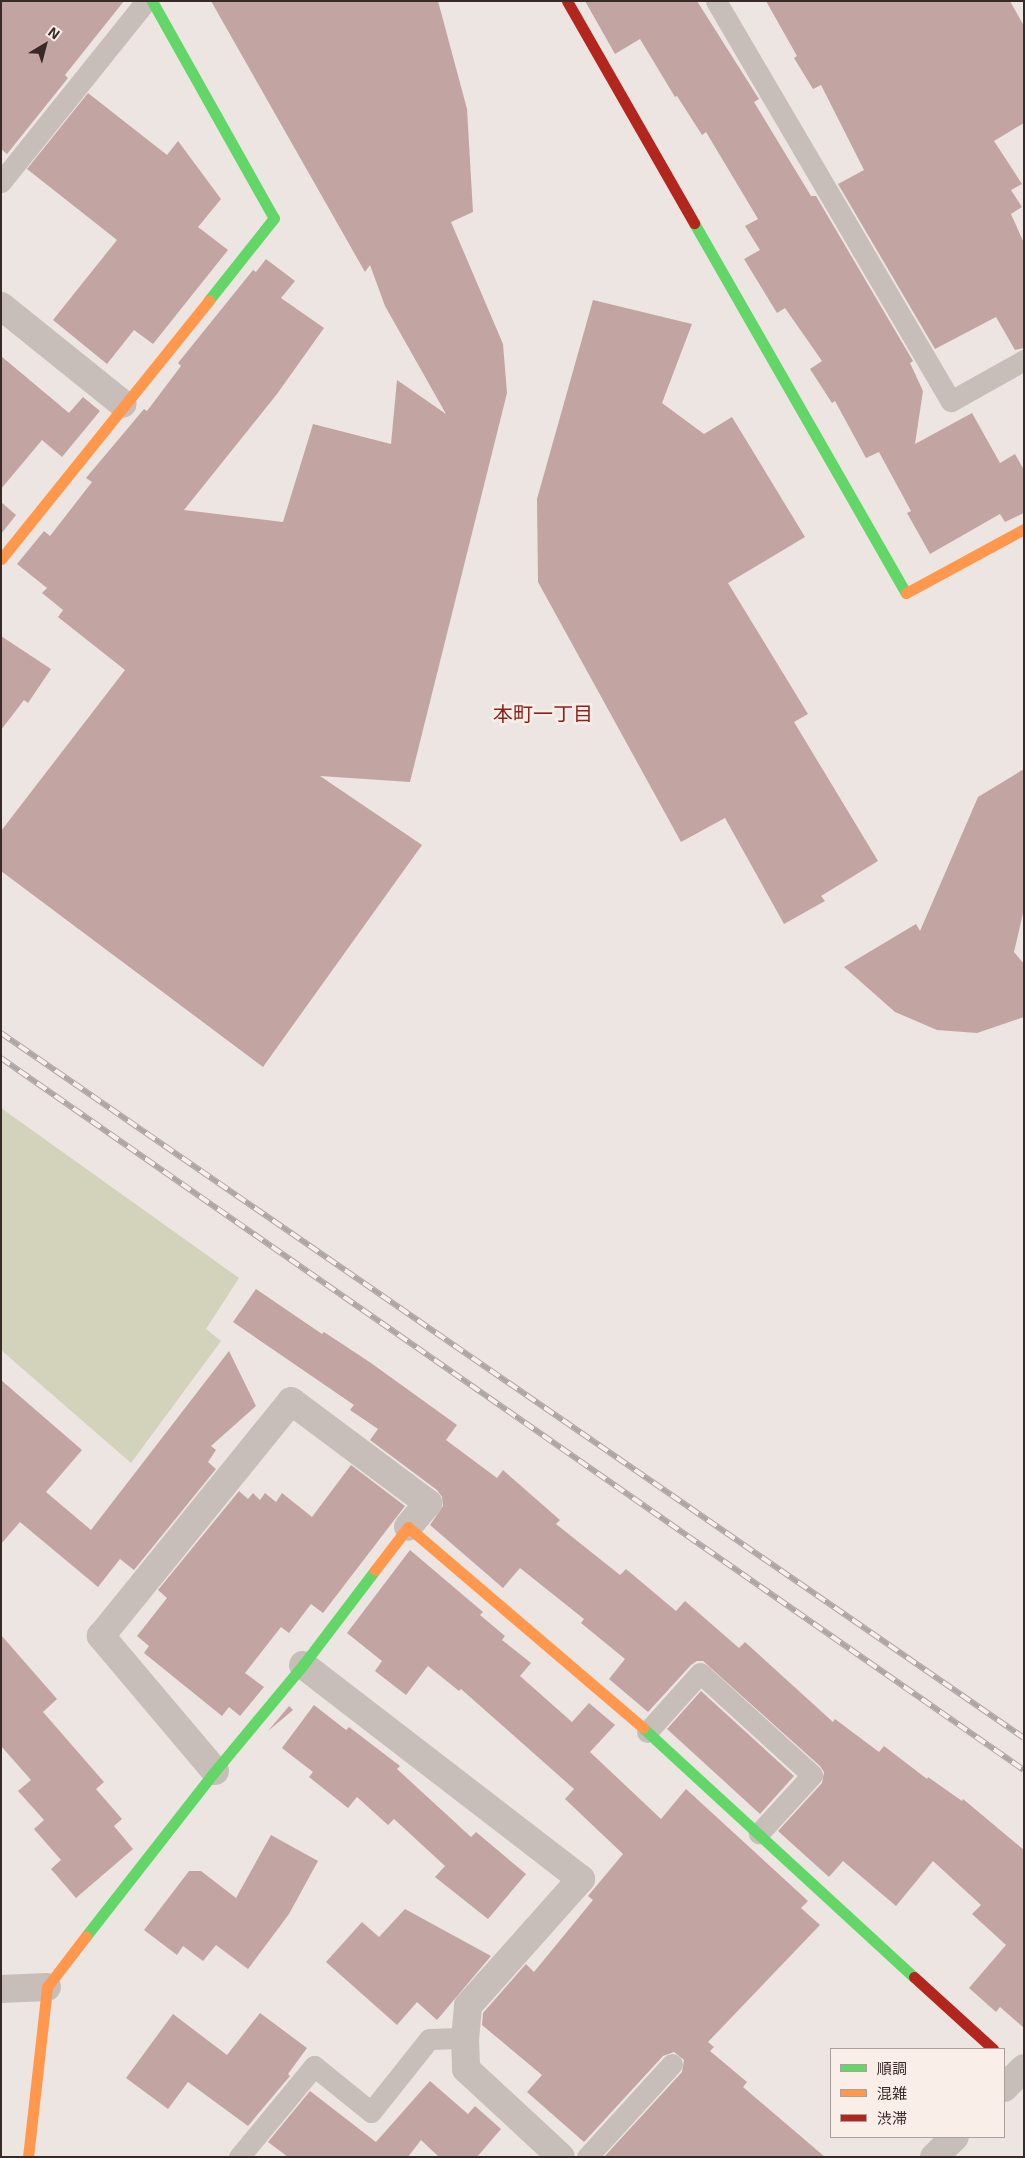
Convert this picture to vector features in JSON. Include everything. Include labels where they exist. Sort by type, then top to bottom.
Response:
[{"type":"street","points":[[1,559],[123,404],[274,218],[152,1]]},
{"type":"street","points":[[566,1],[907,594],[1024,529]]},
{"type":"street","points":[[1,306],[123,404]]},
{"type":"street","points":[[28,2157],[47,1988],[215,1771],[303,1664],[428,1504],[291,1401],[101,1636],[215,1771]]},
{"type":"street","points":[[408,1528],[647,1732],[992,2048]]},
{"type":"street","points":[[303,1664],[581,1879],[468,2006],[465,2038],[466,2069],[562,2157]]},
{"type":"street","points":[[1,1988],[47,1988]]},
{"type":"street","points":[[934,2157],[954,2138]]},
{"type":"lane","points":[[1,182],[146,1]]},
{"type":"lane","points":[[716,1],[951,401],[1024,360]]},
{"type":"lane","points":[[647,1732],[700,1673],[742,1711],[812,1775],[759,1834]]},
{"type":"lane","points":[[239,2157],[314,2066],[372,2112],[429,2039],[465,2038]]},
{"type":"lane","points":[[587,2157],[672,2064]]},
{"type":"green space","points":[[1,1108],[239,1278],[206,1329],[221,1341],[131,1463],[1,1350]]},
{"type":"building","points":[[1,1],[124,1],[65,75],[68,78],[7,154],[1,149]]},
{"type":"building","points":[[211,1],[438,1],[467,109],[473,212],[451,222],[503,344],[507,393],[410,782],[320,776],[422,845],[263,1067],[1,871],[1,831],[125,670],[58,617],[63,610],[42,593],[47,588],[17,564],[44,531],[50,536],[92,482],[86,478],[144,409],[147,411],[181,366],[178,363],[253,270],[256,272],[266,259],[295,281],[281,298],[324,328],[277,394],[184,510],[283,522],[313,424],[391,444],[397,380],[446,414],[385,306],[370,265],[365,272]]},
{"type":"building","points":[[585,1],[697,1],[759,99],[754,102],[811,196],[816,196],[913,361],[910,363],[923,391],[915,444],[972,413],[1000,463],[1015,454],[1024,470],[1024,513],[1005,522],[1000,514],[930,554],[907,513],[911,511],[879,452],[866,458],[835,401],[832,403],[810,369],[822,361],[785,308],[777,313],[744,259],[760,250],[745,226],[758,219],[706,132],[702,135],[677,96],[675,97],[640,39],[615,54]]},
{"type":"building","points":[[766,1],[1010,1],[1024,26],[1024,123],[994,141],[1022,184],[1011,190],[1022,207],[1011,214],[1024,243],[1024,348],[1015,350],[996,317],[935,349],[838,184],[864,170],[821,85],[813,89],[794,58],[797,56]]},
{"type":"building","points":[[88,93],[167,155],[178,141],[221,199],[198,227],[228,250],[153,344],[134,330],[107,364],[53,320],[117,240],[27,169]]},
{"type":"building","points":[[593,300],[692,324],[662,403],[704,434],[732,417],[805,537],[728,583],[808,714],[794,722],[878,861],[821,896],[825,901],[784,924],[725,818],[681,842],[538,582],[537,499]]},
{"type":"building","points":[[1,356],[69,413],[83,397],[100,411],[62,457],[42,440],[1,489]]},
{"type":"building","points":[[1,502],[16,515],[1,534]]},
{"type":"building","points":[[1,636],[51,669],[28,703],[24,700],[1,730]]},
{"type":"building","points":[[1024,769],[1024,909],[1014,952],[1024,964],[1024,1017],[977,1033],[937,1030],[895,1012],[844,967],[916,924],[920,931],[978,797]]},
{"type":"building","points":[[256,1289],[322,1334],[324,1332],[371,1363],[457,1425],[446,1440],[497,1478],[503,1470],[560,1520],[556,1524],[620,1575],[626,1569],[676,1611],[685,1601],[739,1648],[745,1642],[833,1722],[835,1719],[879,1752],[884,1746],[927,1779],[928,1777],[962,1801],[963,1799],[1024,1850],[1024,2028],[1000,2007],[996,2012],[969,1988],[1006,1945],[972,1914],[981,1905],[933,1861],[896,1906],[843,1861],[829,1877],[778,1831],[822,1783],[824,1772],[820,1766],[703,1661],[697,1661],[691,1665],[648,1712],[609,1679],[625,1659],[581,1623],[584,1619],[520,1568],[503,1588],[430,1525],[443,1506],[442,1497],[437,1490],[370,1440],[378,1429],[350,1410],[354,1405],[233,1322]]},
{"type":"building","points":[[229,1351],[256,1406],[211,1446],[216,1450],[208,1462],[216,1469],[134,1570],[120,1559],[98,1587],[20,1522],[1,1544],[1,1380],[82,1450],[46,1492],[91,1530]]},
{"type":"building","points":[[351,1465],[405,1506],[323,1613],[311,1604],[289,1633],[281,1627],[245,1673],[264,1687],[240,1716],[229,1707],[222,1716],[144,1653],[149,1646],[137,1636],[167,1598],[158,1590],[239,1491],[248,1499],[253,1493],[260,1500],[265,1493],[276,1502],[282,1493],[312,1517]]},
{"type":"building","points":[[410,1550],[483,1612],[480,1615],[505,1636],[502,1640],[531,1663],[520,1676],[572,1722],[589,1703],[615,1725],[590,1752],[661,1819],[686,1789],[808,1901],[801,1908],[820,1925],[708,2042],[714,2047],[710,2051],[747,2082],[743,2087],[825,2157],[604,2157],[682,2072],[684,2060],[674,2052],[663,2056],[584,2142],[527,2092],[542,2075],[482,2025],[483,2013],[526,1964],[534,1972],[593,1900],[588,1896],[623,1854],[565,1799],[574,1789],[461,1689],[459,1691],[428,1666],[406,1695],[375,1671],[382,1661],[347,1633]]},
{"type":"building","points":[[1,1635],[57,1699],[43,1712],[104,1782],[96,1789],[122,1819],[114,1826],[133,1849],[76,1898],[51,1869],[61,1860],[34,1829],[44,1820],[18,1791],[31,1780],[1,1746]]},
{"type":"building","points":[[701,1691],[794,1776],[760,1814],[667,1729]]},
{"type":"building","points":[[314,1705],[346,1730],[349,1727],[400,1766],[397,1769],[471,1837],[476,1832],[526,1874],[488,1919],[435,1877],[445,1866],[394,1819],[388,1825],[357,1797],[348,1808],[309,1777],[313,1772],[282,1748]]},
{"type":"building","points":[[289,1706],[293,1710],[268,1731]]},
{"type":"building","points":[[271,1835],[318,1861],[289,1914],[248,1969],[216,1945],[203,1961],[183,1946],[177,1955],[144,1930],[189,1871],[201,1871],[236,1898]]},
{"type":"building","points":[[405,1909],[491,1956],[437,2020],[417,2002],[397,2025],[326,1962],[362,1922],[379,1937]]},
{"type":"building","points":[[260,2013],[307,2048],[288,2074],[290,2076],[248,2126],[188,2082],[168,2109],[126,2078],[173,2014],[227,2055]]},
{"type":"building","points":[[430,2081],[468,2114],[475,2106],[501,2129],[477,2157],[439,2157],[421,2140],[408,2157],[288,2157],[268,2142],[310,2091],[376,2142]]},
{"type":"railway","points":[[1,1033],[1024,1738]]},
{"type":"railway","points":[[1,1058],[1024,1770]]},
{"type":"traffic: fast","points":[[152,1],[274,218],[209,300]]},
{"type":"traffic: fast","points":[[694,223],[906,593]]},
{"type":"traffic: fast","points":[[86,1936],[215,1771],[303,1665],[375,1570]]},
{"type":"traffic: fast","points":[[643,1728],[914,1977]]},
{"type":"traffic: slow","points":[[1,559],[209,300]]},
{"type":"traffic: slow","points":[[906,593],[1024,529]]},
{"type":"traffic: slow","points":[[375,1570],[408,1527],[643,1728]]},
{"type":"traffic: slow","points":[[28,2157],[47,1987],[86,1936]]},
{"type":"traffic: jam","points":[[567,1],[694,223]]},
{"type":"traffic: jam","points":[[914,1977],[992,2048]]},
{"type":"district","name":"本町一丁目","points":[[543,713]]}]
